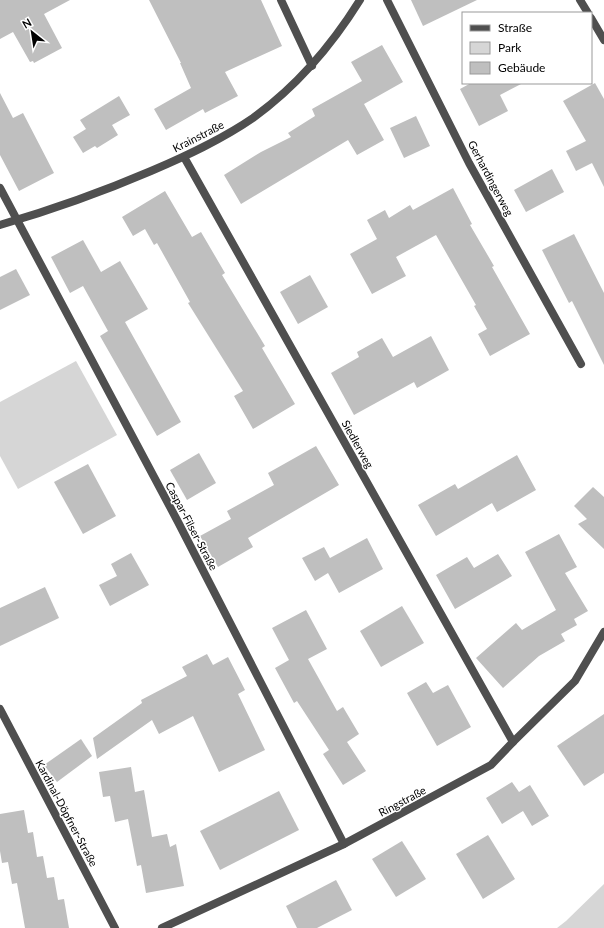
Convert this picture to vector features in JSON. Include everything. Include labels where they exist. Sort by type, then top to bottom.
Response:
[{"type":"street","points":[[281,0],[312,66]]},
{"type":"street","name":"Krainstraße","points":[[0,225],[111,188],[217,140],[251,119],[283,94],[312,66],[345,24],[360,0]]},
{"type":"street","name":"Gerhardingerweg","points":[[387,0],[470,163],[581,364]]},
{"type":"street","points":[[580,0],[587,12]]},
{"type":"street","points":[[592,20],[604,40]]},
{"type":"street","name":"Siedlerweg","points":[[184,156],[513,742]]},
{"type":"street","name":"Caspar-Filser-Straße","points":[[0,188],[177,520],[344,844]]},
{"type":"street","name":"Ringstraße","points":[[162,928],[344,844],[491,765],[575,681],[604,632]]},
{"type":"street","name":"Kardinal-Döpfner-Straße","points":[[0,709],[115,928]]},
{"type":"green space","points":[[76,361],[117,435],[18,489],[0,456],[0,402]]},
{"type":"green space","points":[[604,884],[604,928],[557,928],[566,921]]},
{"type":"building","points":[[0,0],[70,0],[44,14],[62,48],[34,63],[33,61],[30,62],[13,32],[0,39]]},
{"type":"building","points":[[149,0],[261,0],[282,46],[225,72],[238,96],[205,113],[203,109],[166,130],[154,109],[191,88],[181,63]]},
{"type":"building","points":[[411,0],[477,0],[423,26]]},
{"type":"building","points":[[382,45],[403,82],[364,104],[384,140],[357,155],[348,140],[241,204],[224,175],[261,152],[291,137],[288,133],[315,116],[312,109],[362,81],[351,62]]},
{"type":"building","points":[[595,83],[604,99],[604,187],[592,163],[576,171],[566,151],[586,141],[563,101]]},
{"type":"building","points":[[469,84],[521,84],[500,95],[508,111],[479,126],[460,89]]},
{"type":"building","points":[[0,93],[13,118],[23,113],[54,173],[19,191],[0,155]]},
{"type":"building","points":[[119,96],[130,115],[112,125],[118,135],[97,148],[95,146],[83,153],[73,137],[86,129],[80,120]]},
{"type":"building","points":[[416,116],[430,146],[404,158],[390,128]]},
{"type":"building","points":[[552,169],[564,192],[526,212],[514,190]]},
{"type":"building","points":[[453,188],[472,224],[470,225],[494,266],[492,267],[530,334],[490,356],[478,334],[487,329],[474,306],[476,305],[436,235],[396,257],[406,276],[372,294],[350,254],[377,239],[367,220],[385,210],[389,218],[410,205],[413,210]]},
{"type":"building","points":[[165,191],[192,237],[201,232],[225,273],[222,275],[265,346],[262,348],[295,404],[253,429],[234,396],[243,391],[188,303],[190,302],[157,243],[154,245],[145,229],[133,236],[122,217]]},
{"type":"building","points":[[574,234],[604,293],[604,365],[572,301],[569,303],[542,250]]},
{"type":"building","points":[[83,240],[101,272],[120,261],[148,309],[125,322],[181,422],[157,436],[100,336],[108,331],[83,286],[70,293],[51,257]]},
{"type":"building","points":[[16,269],[30,295],[0,310],[0,277]]},
{"type":"building","points":[[310,275],[328,307],[298,324],[280,292]]},
{"type":"building","points":[[431,336],[449,370],[417,388],[414,382],[354,415],[331,373],[359,357],[357,352],[382,338],[393,357]]},
{"type":"building","points":[[316,446],[339,485],[248,538],[253,547],[218,567],[200,536],[231,519],[227,511],[274,485],[268,473]]},
{"type":"building","points":[[199,453],[216,483],[187,500],[170,470]]},
{"type":"building","points":[[517,455],[536,490],[497,512],[492,503],[436,536],[418,505],[455,484],[458,489]]},
{"type":"building","points":[[88,464],[116,516],[83,534],[54,482]]},
{"type":"building","points":[[593,487],[604,497],[604,549],[578,524],[587,519],[574,506]]},
{"type":"building","points":[[559,534],[577,567],[565,573],[588,611],[574,619],[577,625],[561,634],[565,641],[539,656],[503,688],[476,658],[516,623],[522,630],[556,610],[525,552]]},
{"type":"building","points":[[367,538],[383,569],[339,593],[328,573],[315,581],[302,558],[324,547],[330,558]]},
{"type":"building","points":[[131,553],[149,585],[110,606],[99,585],[117,576],[111,564]]},
{"type":"building","points":[[498,554],[512,576],[455,609],[436,575],[467,557],[474,568]]},
{"type":"building","points":[[45,587],[59,618],[0,646],[0,608]]},
{"type":"building","points":[[402,606],[424,643],[381,667],[360,631]]},
{"type":"building","points":[[306,610],[327,649],[308,659],[337,711],[343,707],[359,734],[347,742],[366,771],[343,785],[323,754],[329,750],[297,701],[294,703],[275,668],[289,660],[272,628]]},
{"type":"building","points":[[207,654],[213,665],[228,657],[245,690],[238,694],[265,750],[219,772],[193,716],[159,734],[152,720],[97,759],[93,738],[142,703],[141,700],[187,676],[182,667]]},
{"type":"building","points":[[426,682],[433,693],[448,685],[471,727],[437,746],[407,693]]},
{"type":"building","points":[[604,714],[604,773],[584,786],[557,746]]},
{"type":"building","points":[[81,739],[92,756],[57,782],[44,765]]},
{"type":"building","points":[[131,767],[135,792],[144,790],[152,837],[167,834],[170,847],[176,844],[184,886],[146,893],[141,865],[137,866],[128,819],[115,822],[110,796],[103,797],[99,772]]},
{"type":"building","points":[[512,782],[519,792],[530,785],[549,816],[532,826],[523,811],[502,824],[486,798]]},
{"type":"building","points":[[279,791],[299,830],[220,870],[200,831]]},
{"type":"building","points":[[24,810],[28,833],[33,832],[37,857],[43,856],[47,878],[54,877],[58,900],[64,899],[69,928],[25,928],[17,883],[12,884],[8,862],[2,863],[0,851],[0,814]]},
{"type":"building","points":[[488,835],[515,879],[483,899],[456,854]]},
{"type":"building","points":[[402,841],[426,879],[396,897],[372,859]]},
{"type":"building","points":[[336,880],[352,910],[317,928],[297,928],[286,906]]}]
